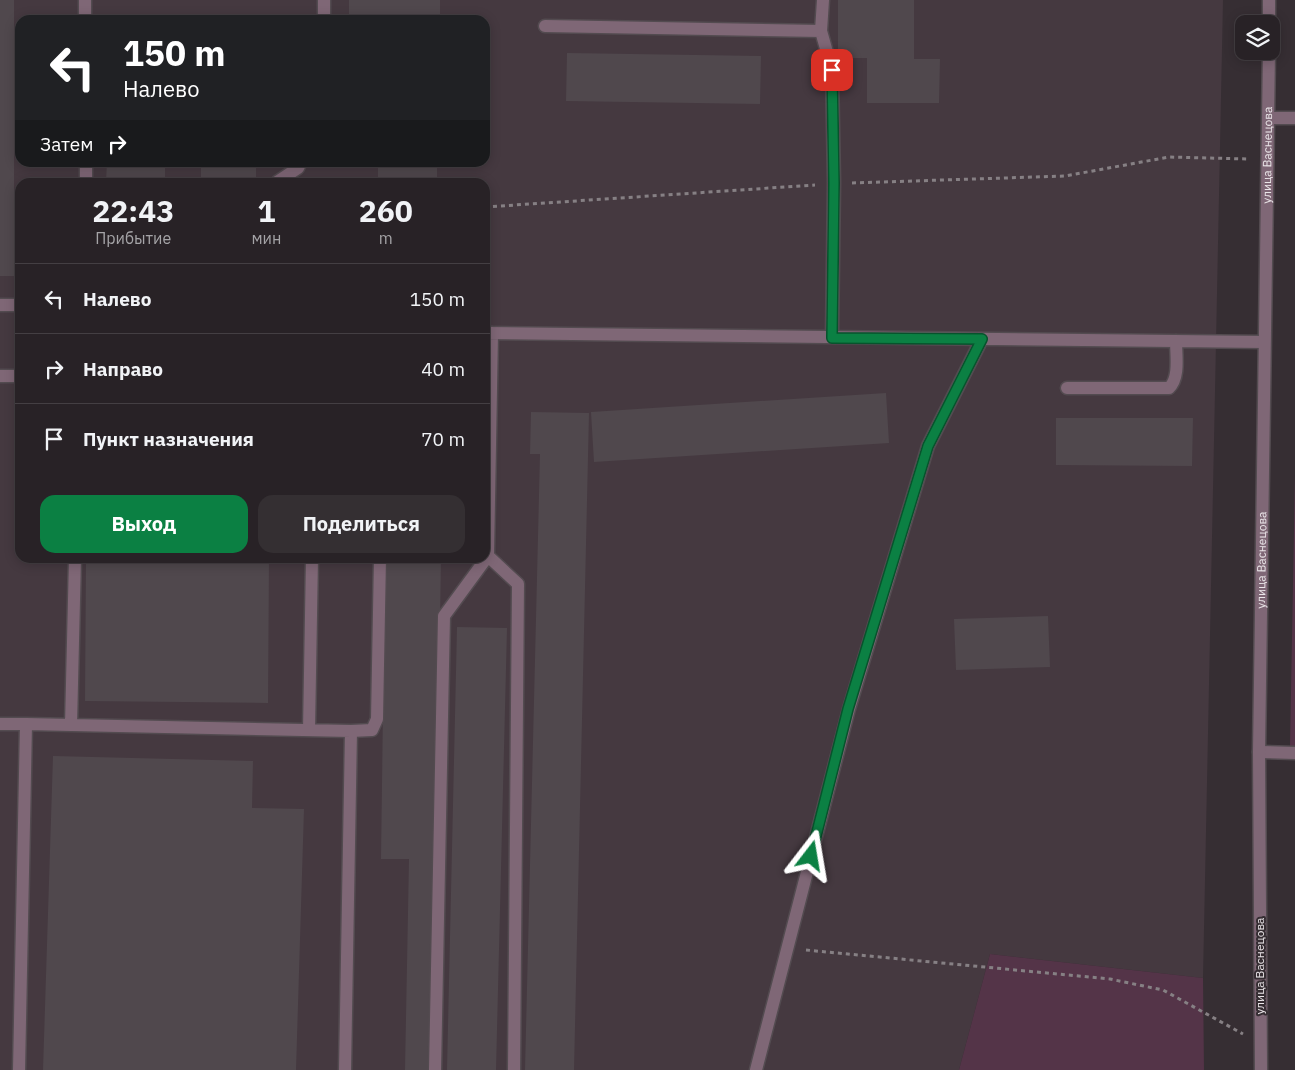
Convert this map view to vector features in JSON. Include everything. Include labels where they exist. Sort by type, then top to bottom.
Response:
[{"type":"street","points":[[85,0],[85,15]]},
{"type":"street","points":[[324,0],[324,15]]},
{"type":"street","points":[[823,0],[821,31],[832,70],[834,183],[832,338]]},
{"type":"street","points":[[1269,0],[1269,15]]},
{"type":"street","points":[[545,26],[821,31]]},
{"type":"street","name":"улица Васнецова","points":[[1261,1070],[1259,752],[1269,60]]},
{"type":"street","points":[[1269,118],[1295,118]]},
{"type":"street","points":[[283,178],[298,167]]},
{"type":"street","points":[[0,305],[15,305]]},
{"type":"street","points":[[490,333],[1264,342]]},
{"type":"street","points":[[756,1070],[848,709],[928,446],[982,339]]},
{"type":"street","points":[[1067,388],[1169,388],[1174,383],[1176,376],[1176,341]]},
{"type":"street","points":[[0,376],[15,376]]},
{"type":"street","points":[[490,558],[518,584],[514,1070]]},
{"type":"street","points":[[71,725],[74,563]]},
{"type":"street","points":[[309,730],[312,563]]},
{"type":"street","points":[[0,724],[372,730],[377,719],[380,563]]},
{"type":"street","points":[[435,1070],[444,616],[483,563]]},
{"type":"street","points":[[19,1070],[26,724]]},
{"type":"street","points":[[345,1070],[351,731]]},
{"type":"street","points":[[1259,752],[1295,753]]},
{"type":"path","points":[[490,207],[834,183],[1065,176],[1169,156],[1252,159]]},
{"type":"path","points":[[788,949],[1110,979],[1163,990],[1260,1044]]},
{"type":"shaded area","points":[[0,0],[1223,0],[1203,978],[990,954],[959,1070],[0,1070]]},
{"type":"shaded area","points":[[1295,475],[1295,746],[1290,746]]},
{"type":"shaded area","points":[[990,954],[1203,978],[1204,1070],[959,1070]]},
{"type":"building","points":[[0,0],[14,0],[14,276],[0,276]]},
{"type":"building","points":[[349,0],[440,0],[440,15],[349,15]]},
{"type":"building","points":[[838,0],[914,0],[914,59],[940,59],[939,103],[867,103],[867,58],[838,58]]},
{"type":"building","points":[[567,53],[761,56],[760,104],[566,101]]},
{"type":"building","points":[[107,167],[165,167],[165,178],[106,178]]},
{"type":"building","points":[[201,167],[256,167],[256,178],[201,177]]},
{"type":"building","points":[[378,167],[437,167],[437,178],[378,178]]},
{"type":"building","points":[[886,393],[889,443],[594,462],[591,412]]},
{"type":"building","points":[[531,412],[589,413],[574,1070],[525,1070],[540,454],[530,454]]},
{"type":"building","points":[[1056,418],[1193,418],[1192,466],[1056,465]]},
{"type":"building","points":[[86,563],[269,563],[268,703],[85,701]]},
{"type":"building","points":[[385,563],[441,563],[433,1070],[405,1070],[409,859],[381,859]]},
{"type":"building","points":[[1048,616],[1050,667],[956,670],[954,619]]},
{"type":"building","points":[[457,627],[507,628],[496,1070],[447,1070]]},
{"type":"building","points":[[53,756],[253,761],[252,808],[304,809],[296,1070],[43,1070]]},
{"type":"route","points":[[811,856],[848,709],[928,446],[982,339],[832,338],[834,183],[832,70]]}]
